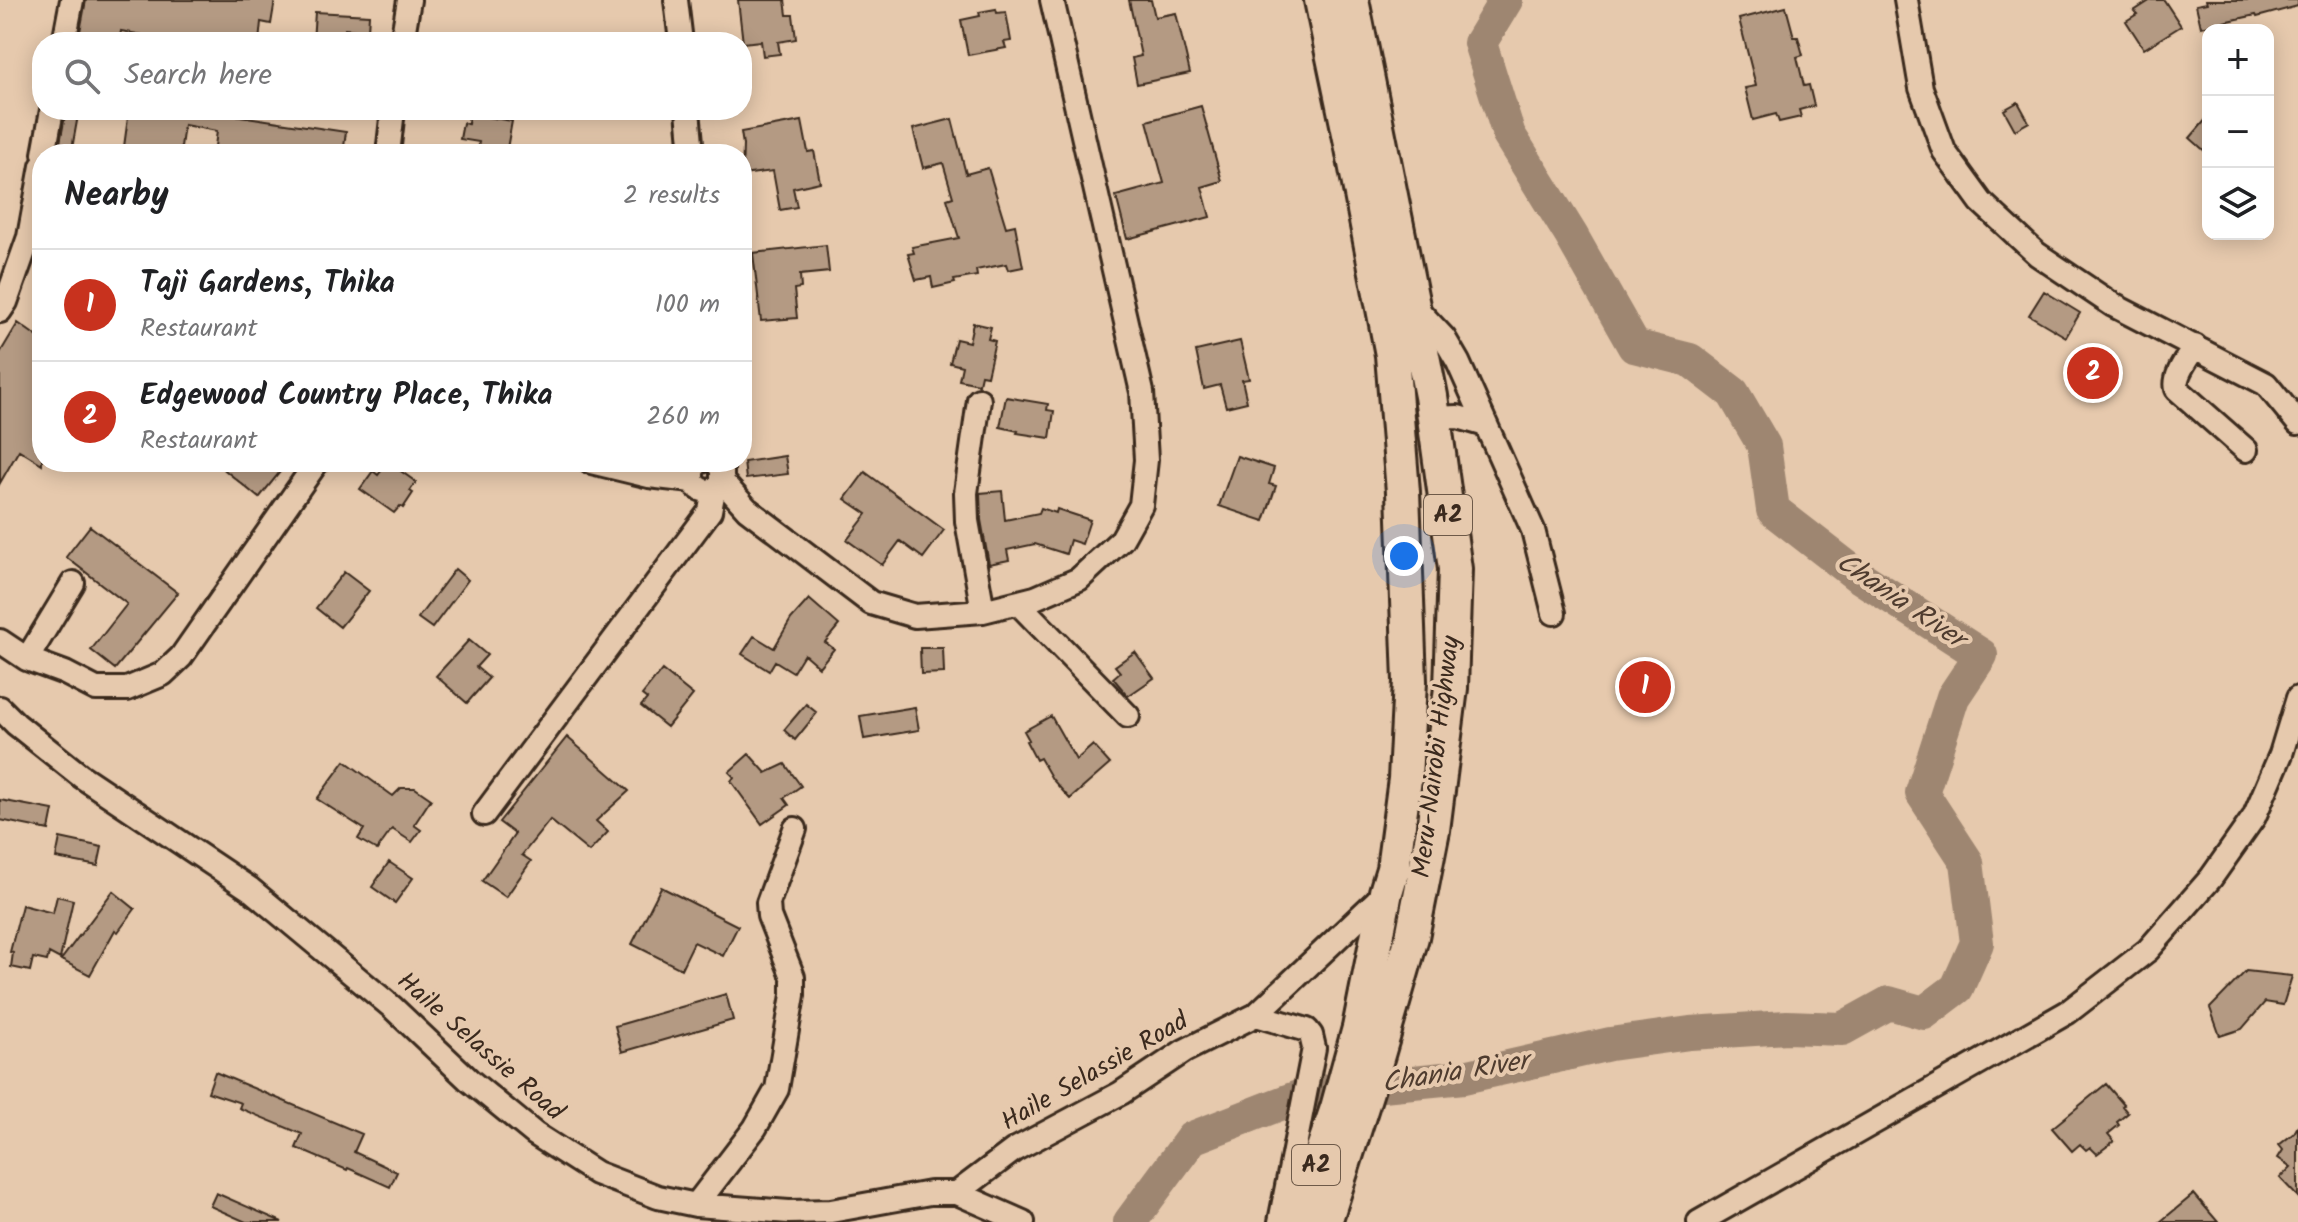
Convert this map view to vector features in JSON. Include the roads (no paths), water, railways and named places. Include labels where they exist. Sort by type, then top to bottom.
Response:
[{"type":"highway","name":"Meru-Nairobi Highway","points":[[1321,0],[1392,355],[1400,462],[1410,681],[1405,779],[1393,869],[1386,892],[1371,1030]]},
{"type":"highway","name":"Meru-Nairobi Highway","points":[[1325,1222],[1347,1114],[1371,1030],[1412,937],[1433,830],[1451,688],[1455,569],[1434,418],[1352,0]]},
{"type":"highway","name":"Meru-Nairobi Highway","points":[[1298,1222],[1347,1114]]},
{"type":"street","points":[[66,32],[72,0]]},
{"type":"street","points":[[404,32],[409,0]]},
{"type":"street","points":[[676,0],[680,32]]},
{"type":"street","points":[[717,478],[747,509],[871,603],[915,616],[983,611],[1035,598],[1079,579],[1122,539],[1141,505],[1146,460],[1142,392],[1052,0]]},
{"type":"street","points":[[1906,0],[1921,88],[1944,151],[1981,202],[2037,254],[2113,305],[2266,384],[2298,423]]},
{"type":"street","points":[[46,144],[50,120]]},
{"type":"street","points":[[389,144],[392,120]]},
{"type":"street","points":[[689,120],[691,144]]},
{"type":"street","points":[[0,311],[6,302],[32,221]]},
{"type":"street","points":[[1413,305],[1444,338],[1458,362],[1533,530],[1554,613]]},
{"type":"street","points":[[2195,346],[2177,377],[2177,389],[2246,450]]},
{"type":"street","points":[[979,400],[966,493],[967,521],[983,611]]},
{"type":"street","points":[[1434,418],[1458,417],[1486,425]]},
{"type":"street","points":[[0,641],[27,659],[96,689],[127,689],[163,674],[181,657],[310,472]]},
{"type":"street","points":[[632,472],[649,476],[696,472],[701,490],[717,478]]},
{"type":"street","points":[[484,814],[710,511],[717,478]]},
{"type":"street","points":[[27,659],[73,583]]},
{"type":"street","points":[[1018,603],[1128,716]]},
{"type":"street","points":[[1699,1222],[2068,1012],[2148,950],[2211,878],[2254,817],[2281,754],[2298,698]]},
{"type":"street","name":"Haile Selassie Road","points":[[0,708],[81,776],[250,889],[392,1007],[469,1080],[535,1134],[596,1173],[658,1197],[696,1205],[777,1212],[831,1211],[930,1193],[957,1193],[1014,1150],[1121,1093],[1184,1051],[1256,1015],[1386,892]]},
{"type":"street","points":[[696,1205],[755,1128],[777,1089],[793,995],[793,977],[769,916],[768,903],[795,829]]},
{"type":"street","points":[[1256,1015],[1307,1030],[1313,1042],[1313,1056],[1280,1222]]},
{"type":"street","points":[[957,1193],[1023,1222]]},
{"type":"waterway","name":"Chania River","points":[[1130,1222],[1192,1138],[1311,1092],[1464,1077],[1610,1044],[1690,1033],[1787,1027],[1842,1029],[1889,1003],[1924,1013],[1957,988],[1977,943],[1967,862],[1922,793],[1953,697],[1981,655],[1857,575],[1773,510],[1764,446],[1733,393],[1690,360],[1634,346],[1509,135],[1480,43],[1506,0]]},
{"type":"place","name":"Edgewood Country Place, Thika","points":[[2093,373]]},
{"type":"place","name":"Taji Gardens, Thika","points":[[1645,687]]}]
